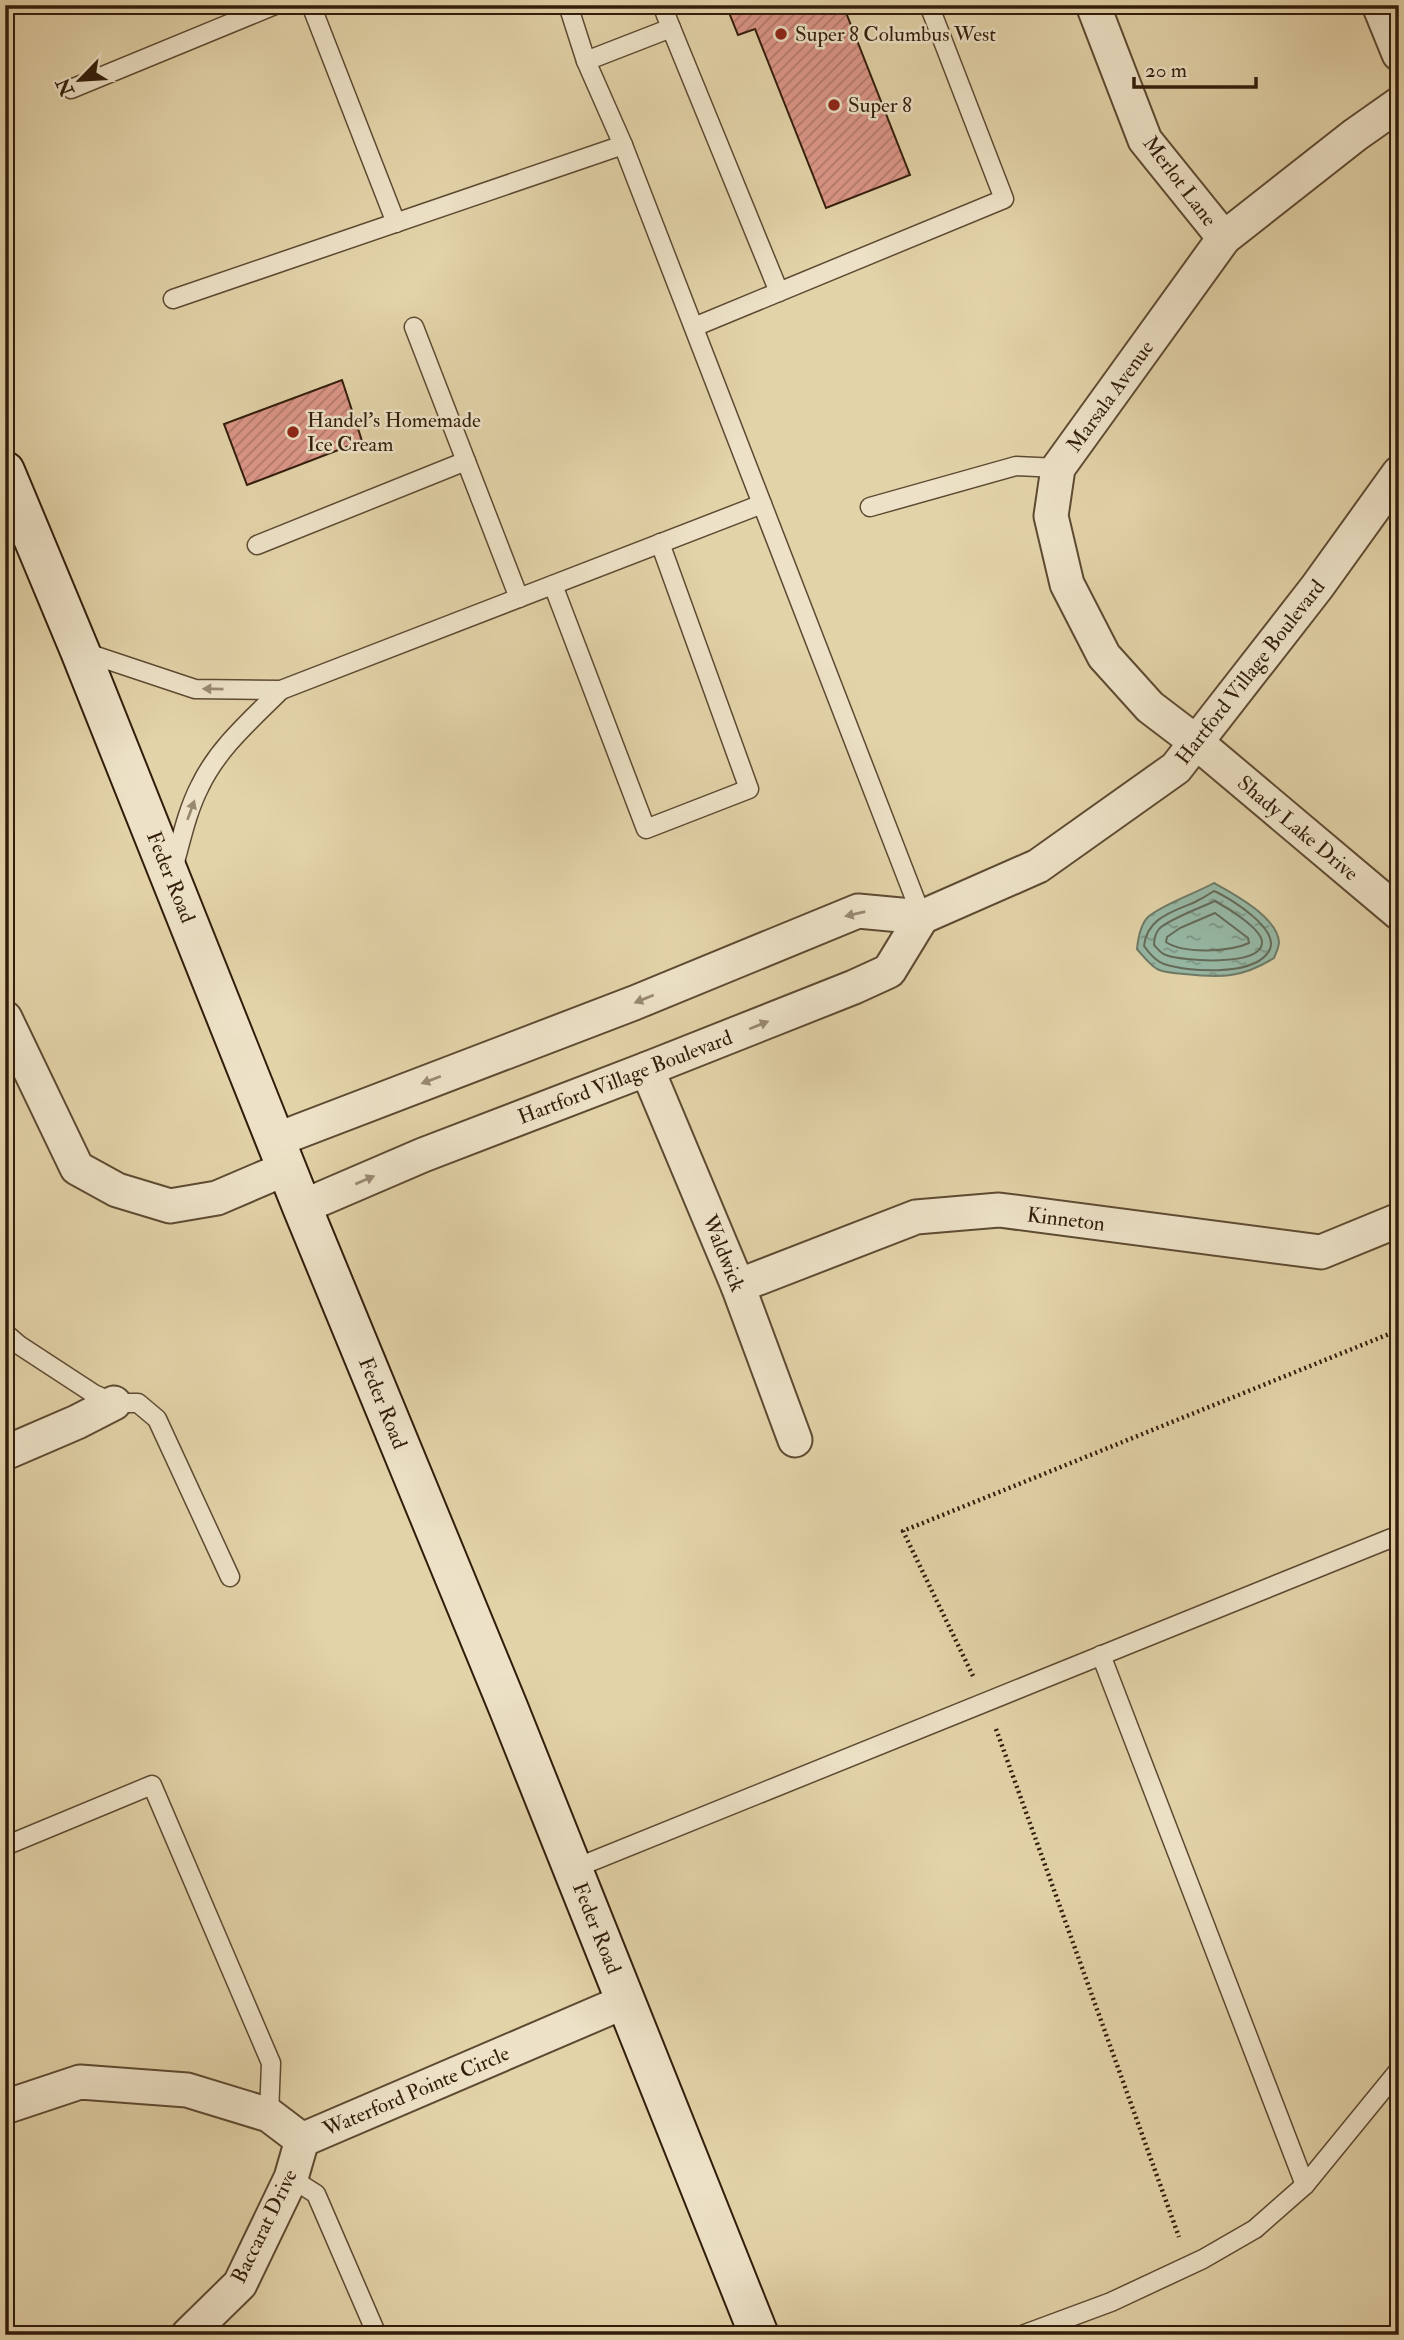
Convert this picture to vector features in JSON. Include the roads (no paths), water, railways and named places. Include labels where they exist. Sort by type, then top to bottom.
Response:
[{"type":"main road","name":"Feder Road","points":[[5,471],[171,875],[302,1207],[573,1869],[759,2335]]},
{"type":"street","name":"Merlot Lane","points":[[1093,5],[1145,140],[1224,238]]},
{"type":"street","points":[[1379,5],[1399,54]]},
{"type":"street","name":"Marsala Avenue","points":[[1196,741],[1150,707],[1104,656],[1067,584],[1051,516],[1058,468],[1224,238],[1355,135],[1399,104]]},
{"type":"street","name":"Hartford Village Boulevard","points":[[5,1018],[77,1168],[117,1190],[170,1206],[217,1198],[281,1154],[634,1003],[858,911],[922,917],[1038,866],[1176,768],[1317,587],[1399,473]]},
{"type":"street","name":"Shady Lake Drive","points":[[1196,741],[1399,913]]},
{"type":"street","name":"Hartford Village Boulevard","points":[[302,1207],[422,1155],[854,987],[888,971],[922,917]]},
{"type":"street","name":"Waldwick","points":[[647,1069],[738,1286],[794,1440]]},
{"type":"street","name":"Kinneton","points":[[738,1286],[916,1217],[999,1210],[1321,1252],[1399,1220]]},
{"type":"street","points":[[5,1453],[77,1422],[114,1402]]},
{"type":"street","name":"Waterford Pointe Circle","points":[[5,2106],[79,2082],[187,2090],[270,2115],[302,2140],[626,2001]]},
{"type":"street","name":"Baccarat Drive","points":[[188,2335],[240,2284],[290,2178],[302,2140]]},
{"type":"lane","points":[[71,89],[275,5]]},
{"type":"lane","points":[[312,5],[397,223]]},
{"type":"lane","points":[[568,5],[586,61],[623,145],[922,917]]},
{"type":"lane","points":[[662,5],[779,292]]},
{"type":"lane","points":[[694,327],[1004,199],[929,5]]},
{"type":"lane","points":[[586,61],[671,28]]},
{"type":"lane","points":[[173,299],[623,145]]},
{"type":"lane","points":[[414,327],[519,598]]},
{"type":"lane","points":[[257,545],[466,461]]},
{"type":"lane","points":[[870,507],[1016,466],[1058,468]]},
{"type":"lane","points":[[80,651],[195,688],[281,690],[762,504]]},
{"type":"lane","points":[[554,585],[646,829],[748,789],[660,543]]},
{"type":"lane","points":[[171,875],[200,786],[234,737],[281,690]]},
{"type":"lane","points":[[5,1333],[94,1394],[114,1402],[138,1403],[156,1419],[230,1577]]},
{"type":"lane","points":[[573,1869],[1399,1535]]},
{"type":"lane","points":[[1101,1655],[1305,2185]]},
{"type":"lane","points":[[5,1846],[152,1786],[271,2063],[270,2115]]},
{"type":"lane","points":[[1022,2335],[1111,2302],[1203,2259],[1255,2229],[1305,2185],[1399,2070]]},
{"type":"lane","points":[[290,2178],[316,2194],[377,2335]]},
{"type":"water","points":[[1214,883],[1253,907],[1271,924],[1279,942],[1274,958],[1252,970],[1231,975],[1170,973],[1157,969],[1137,949],[1145,920],[1161,908]]},
{"type":"place","name":"Super 8 Columbus West","points":[[781,34]]},
{"type":"place","name":"Super 8","points":[[834,105]]},
{"type":"place","name":"Handel's Homemade Ice Cream","points":[[293,432]]}]
